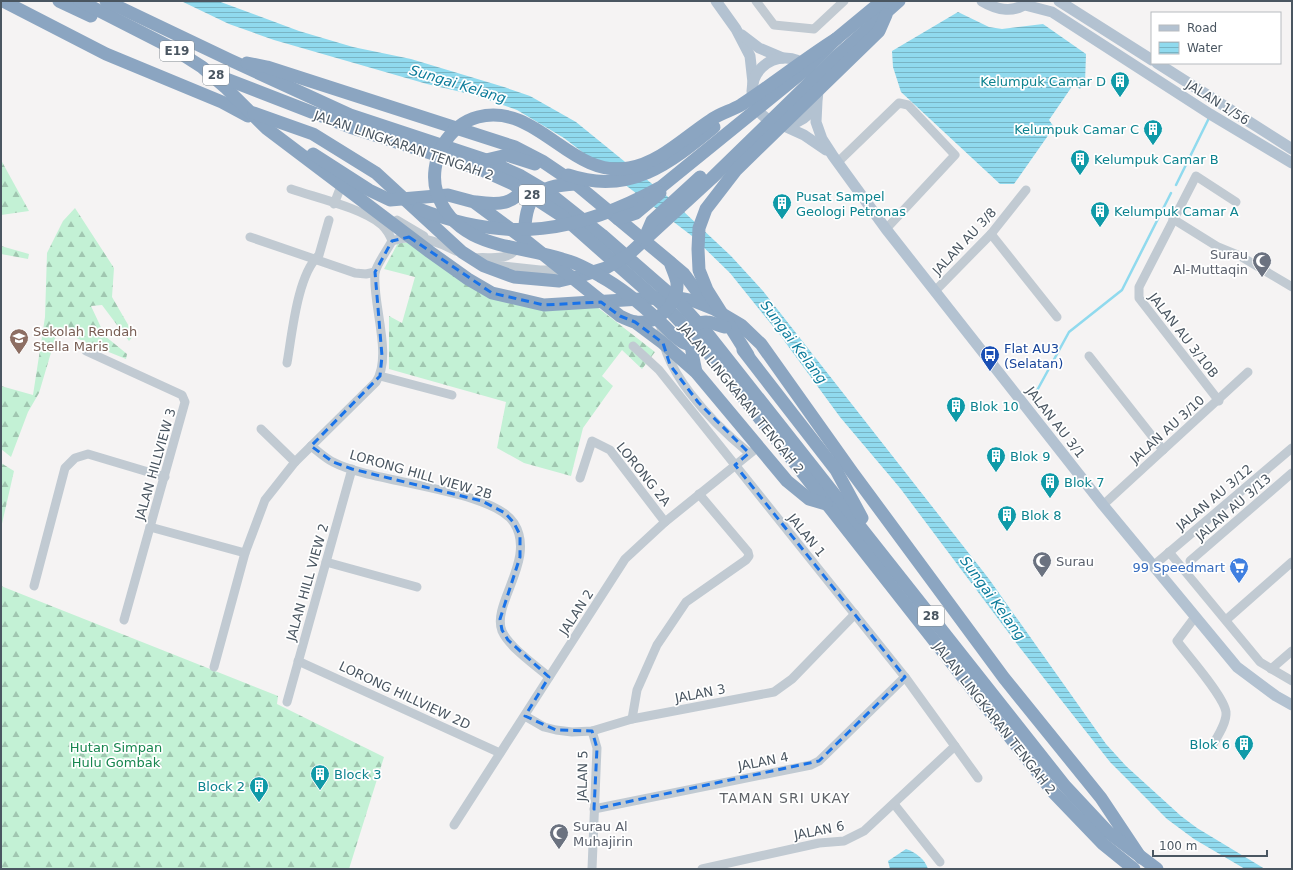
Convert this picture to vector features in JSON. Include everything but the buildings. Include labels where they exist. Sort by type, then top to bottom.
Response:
[{"type":"highway","points":[[3,1],[106,54],[222,102],[313,134],[376,173],[462,252],[484,266],[514,277],[559,281],[606,268],[628,254],[712,178],[837,56],[885,5]]},
{"type":"highway","points":[[18,1],[29,15]]},
{"type":"highway","name":"JALAN LINGKARAN TENGAH 2","points":[[60,1],[222,77],[314,114],[377,137],[480,169],[513,184],[543,202],[562,216],[673,314],[706,350],[1053,792],[1103,844],[1137,864],[1158,869]]},
{"type":"highway","name":"E19","points":[[80,1],[150,36],[202,67],[225,87],[266,128],[308,160]]},
{"type":"highway","name":"JALAN LINGKARAN TENGAH 2","points":[[106,1],[350,115],[486,160],[521,176],[548,192],[602,235],[680,303],[732,364],[1064,786],[1137,864]]},
{"type":"highway","points":[[486,160],[507,155],[577,178],[594,181],[611,182],[633,178],[652,172],[689,148],[739,106],[805,58],[836,39],[885,5],[899,1]]},
{"type":"highway","points":[[748,355],[707,290],[699,270],[699,228],[706,209],[736,170],[879,31],[885,5]]},
{"type":"highway","points":[[308,160],[405,204],[448,220],[481,227],[530,230],[549,229],[576,223],[615,210],[661,187],[804,71],[836,39]]},
{"type":"highway","points":[[230,60],[267,67],[515,147],[542,161],[576,184],[684,274],[836,470],[878,548]]},
{"type":"highway","points":[[618,219],[631,216],[642,210],[681,175],[734,133],[745,120],[752,89]]},
{"type":"highway","points":[[222,102],[284,136],[370,190],[390,200],[448,195],[474,202],[494,205],[503,204],[512,200],[518,195],[524,185],[528,173],[525,162],[515,147]]},
{"type":"highway","points":[[706,350],[680,341],[620,288],[599,275],[564,259],[480,239],[462,230],[440,203],[435,188],[434,174],[440,150],[452,132],[459,126],[476,117],[496,114],[520,119],[538,129],[583,161],[599,167],[629,168],[655,158],[714,118],[739,106]]},
{"type":"highway","points":[[647,243],[646,235],[652,221],[747,134],[758,128],[779,125]]},
{"type":"highway","points":[[308,160],[430,252],[468,279],[492,293],[544,305],[672,296],[700,304],[741,324],[761,344],[852,472],[994,665],[1101,798],[1137,864]]},
{"type":"highway","points":[[524,239],[528,205],[537,193],[546,187],[576,184]]},
{"type":"highway","points":[[474,202],[524,239],[620,316],[635,322],[663,343],[696,372],[754,450],[809,499],[826,504]]},
{"type":"highway","points":[[635,322],[650,320],[661,316],[672,305],[677,292],[677,281],[670,262]]},
{"type":"highway","points":[[696,372],[690,342],[695,326],[701,322],[708,322],[725,328]]},
{"type":"main road","points":[[716,1],[736,29],[750,56],[752,89],[758,110],[764,117],[779,125],[799,122],[807,117],[817,101],[819,91],[817,80],[812,71],[804,63],[794,59],[783,58],[773,60],[764,66],[757,74],[752,89]]},
{"type":"main road","points":[[982,1],[999,9],[1013,10],[1027,3]]},
{"type":"main road","points":[[1060,1],[1151,59]]},
{"type":"main road","name":"JALAN 1/56","points":[[1027,3],[1052,12],[1204,110],[1292,164]]},
{"type":"main road","points":[[736,29],[758,48],[783,58]]},
{"type":"main road","name":"JALAN 1/56","points":[[1159,64],[1292,149]]},
{"type":"main road","name":"JALAN AU 3/1","points":[[817,101],[816,122],[822,139],[835,159],[886,229],[1103,505],[1237,667],[1276,696],[1292,705]]},
{"type":"main road","name":"JALAN AU 3/1","points":[[779,125],[804,135],[835,159]]},
{"type":"street","points":[[756,1],[774,25],[814,29],[844,1]]},
{"type":"street","points":[[835,159],[899,103],[908,104],[955,155],[886,229]]},
{"type":"street","points":[[334,204],[345,174]]},
{"type":"street","name":"JALAN AU 3/10B","points":[[1219,401],[1139,298],[1137,293],[1196,176],[1236,202]]},
{"type":"street","points":[[291,189],[356,211],[397,220],[431,240],[473,258],[513,268],[561,270]]},
{"type":"street","name":"JALAN AU 3/8","points":[[935,291],[991,234],[1026,190]]},
{"type":"street","points":[[356,211],[382,225],[389,232],[392,241]]},
{"type":"street","points":[[1173,219],[1218,247],[1240,256],[1292,287]]},
{"type":"street","points":[[287,363],[297,306],[306,276],[315,259],[319,255],[329,220]]},
{"type":"street","points":[[991,234],[1056,317]]},
{"type":"street","points":[[214,667],[245,553],[265,500],[295,462],[376,382],[380,376],[382,356],[375,272],[392,241],[401,237],[414,236],[431,240]]},
{"type":"street","points":[[250,237],[355,273],[366,274],[375,272]]},
{"type":"street","points":[[473,258],[504,258],[512,254],[524,239]]},
{"type":"street","points":[[661,316],[660,329],[670,364],[698,402],[730,438],[754,450]]},
{"type":"street","name":"JALAN 1","points":[[633,346],[659,370],[855,614],[905,677],[978,778]]},
{"type":"street","name":"JALAN HILLVIEW 3","points":[[86,351],[182,395],[185,407],[124,620]]},
{"type":"street","points":[[1089,356],[1162,450]]},
{"type":"street","name":"JALAN AU 3/10","points":[[1103,505],[1162,450],[1219,401],[1248,372]]},
{"type":"street","points":[[380,376],[452,395]]},
{"type":"street","points":[[261,429],[295,462]]},
{"type":"street","name":"LORONG 2A","points":[[580,478],[592,441],[610,450],[665,522]]},
{"type":"street","name":"LORONG HILL VIEW 2B","points":[[311,446],[333,462],[352,469],[482,502],[506,513],[514,523],[520,535],[520,557],[500,619],[502,630],[508,640],[549,677]]},
{"type":"street","name":"JALAN AU 3/12","points":[[1153,566],[1292,448]]},
{"type":"street","name":"JALAN 2","points":[[454,825],[625,559],[665,522],[754,450]]},
{"type":"street","points":[[34,586],[65,468],[74,458],[88,454],[165,477]]},
{"type":"street","name":"JALAN HILL VIEW 2","points":[[287,702],[352,469]]},
{"type":"street","name":"JALAN AU 3/13","points":[[1190,561],[1292,473]]},
{"type":"street","points":[[632,719],[637,690],[657,645],[686,602],[746,560],[749,556],[748,552],[699,494]]},
{"type":"street","points":[[150,527],[245,553]]},
{"type":"street","points":[[1169,552],[1260,662],[1292,681]]},
{"type":"street","points":[[326,562],[417,587]]},
{"type":"street","points":[[1226,620],[1292,562]]},
{"type":"street","name":"JALAN 3","points":[[524,716],[544,727],[556,730],[572,732],[592,731],[632,719],[774,692],[792,679],[855,614]]},
{"type":"street","points":[[1195,617],[1177,641],[1222,700],[1226,713],[1223,724],[1212,746]]},
{"type":"street","points":[[1271,669],[1292,651]]},
{"type":"street","name":"LORONG HILLVIEW 2D","points":[[298,661],[500,754]]},
{"type":"street","name":"JALAN 4","points":[[594,809],[695,790],[819,761],[905,677]]},
{"type":"street","name":"JALAN 5","points":[[592,731],[597,748],[592,869]]},
{"type":"street","name":"JALAN 6","points":[[702,869],[819,843],[844,841],[864,831],[955,746]]},
{"type":"street","points":[[894,804],[940,862]]},
{"type":"highlighted area","points":[[409,237],[492,293],[544,305],[601,302],[620,316],[635,322],[663,343],[670,365],[698,402],[749,453],[735,465],[905,677],[819,761],[594,809],[597,748],[592,731],[556,730],[525,716],[549,677],[508,640],[502,630],[500,619],[520,557],[520,535],[514,523],[505,513],[482,501],[352,469],[333,462],[311,446],[380,376],[382,356],[375,272],[392,241]]},
{"type":"green space","points":[[1,160],[29,211],[1,215]]},
{"type":"green space","points":[[75,208],[114,268],[112,297],[134,335],[129,341],[102,305],[91,306],[105,336],[127,354],[126,359],[89,344],[58,329],[39,393],[28,412],[11,457],[1,449],[1,386],[33,395],[45,317],[47,253],[63,221]]},
{"type":"green space","points":[[398,243],[412,243],[500,299],[597,307],[655,352],[642,369],[622,350],[602,376],[613,386],[583,428],[571,476],[524,463],[497,448],[506,402],[389,369],[389,316],[402,323],[415,277],[384,269]]},
{"type":"green space","points":[[1,246],[29,254],[28,259],[1,254]]},
{"type":"green space","points":[[1,463],[14,471],[1,528]]},
{"type":"green space","name":"Hutan Simpan Hulu Gombak","points":[[1,586],[278,696],[277,704],[384,757],[349,869],[1,869]]},
{"type":"water","name":"Sungai Kelang","points":[[181,1],[218,1],[299,31],[353,47],[411,59],[504,87],[530,96],[576,122],[667,196],[731,256],[763,291],[989,579],[1106,744],[1126,766],[1181,816],[1197,828],[1265,869],[1245,869],[1194,839],[1167,819],[1110,762],[1017,644],[900,488],[840,417],[780,335],[730,273],[692,236],[564,138],[517,110],[474,95],[427,84],[274,40],[229,24]]},
{"type":"water","points":[[958,12],[989,27],[1002,29],[1043,24],[1086,54],[1085,83],[1080,89],[1073,85],[1049,120],[1054,127],[1014,184],[1000,184],[901,92],[893,67],[892,51]]},
{"type":"water","points":[[906,849],[919,856],[925,862],[928,869],[890,869],[888,861]]},
{"type":"waterway","points":[[1176,185],[1209,118]]},
{"type":"waterway","points":[[1034,396],[1069,332],[1122,290],[1171,193]]},
{"type":"place","name":"Kelumpuk Camar D","points":[[1120,98]]},
{"type":"place","name":"Kelumpuk Camar C","points":[[1153,146]]},
{"type":"place","name":"Kelumpuk Camar B","points":[[1080,176]]},
{"type":"place","name":"Pusat Sampel Geologi Petronas","points":[[782,220]]},
{"type":"place","name":"Kelumpuk Camar A","points":[[1100,228]]},
{"type":"place","name":"Surau Al-Muttaqin","points":[[1262,278]]},
{"type":"place","name":"Sekolah Rendah Stella Maris","points":[[19,355]]},
{"type":"place","name":"Flat AU3 (Selatan)","points":[[990,372]]},
{"type":"place","name":"Blok 10","points":[[956,423]]},
{"type":"place","name":"Blok 9","points":[[996,473]]},
{"type":"place","name":"Blok 7","points":[[1050,499]]},
{"type":"place","name":"Blok 8","points":[[1007,532]]},
{"type":"place","name":"Surau","points":[[1042,578]]},
{"type":"place","name":"99 Speedmart","points":[[1239,584]]},
{"type":"place","name":"Blok 6","points":[[1244,761]]},
{"type":"place","name":"Block 3","points":[[320,791]]},
{"type":"place","name":"Block 2","points":[[259,803]]},
{"type":"place","name":"Surau Al Muhajirin","points":[[559,850]]},
{"type":"district","name":"TAMAN SRI UKAY","points":[[785,798]]}]
